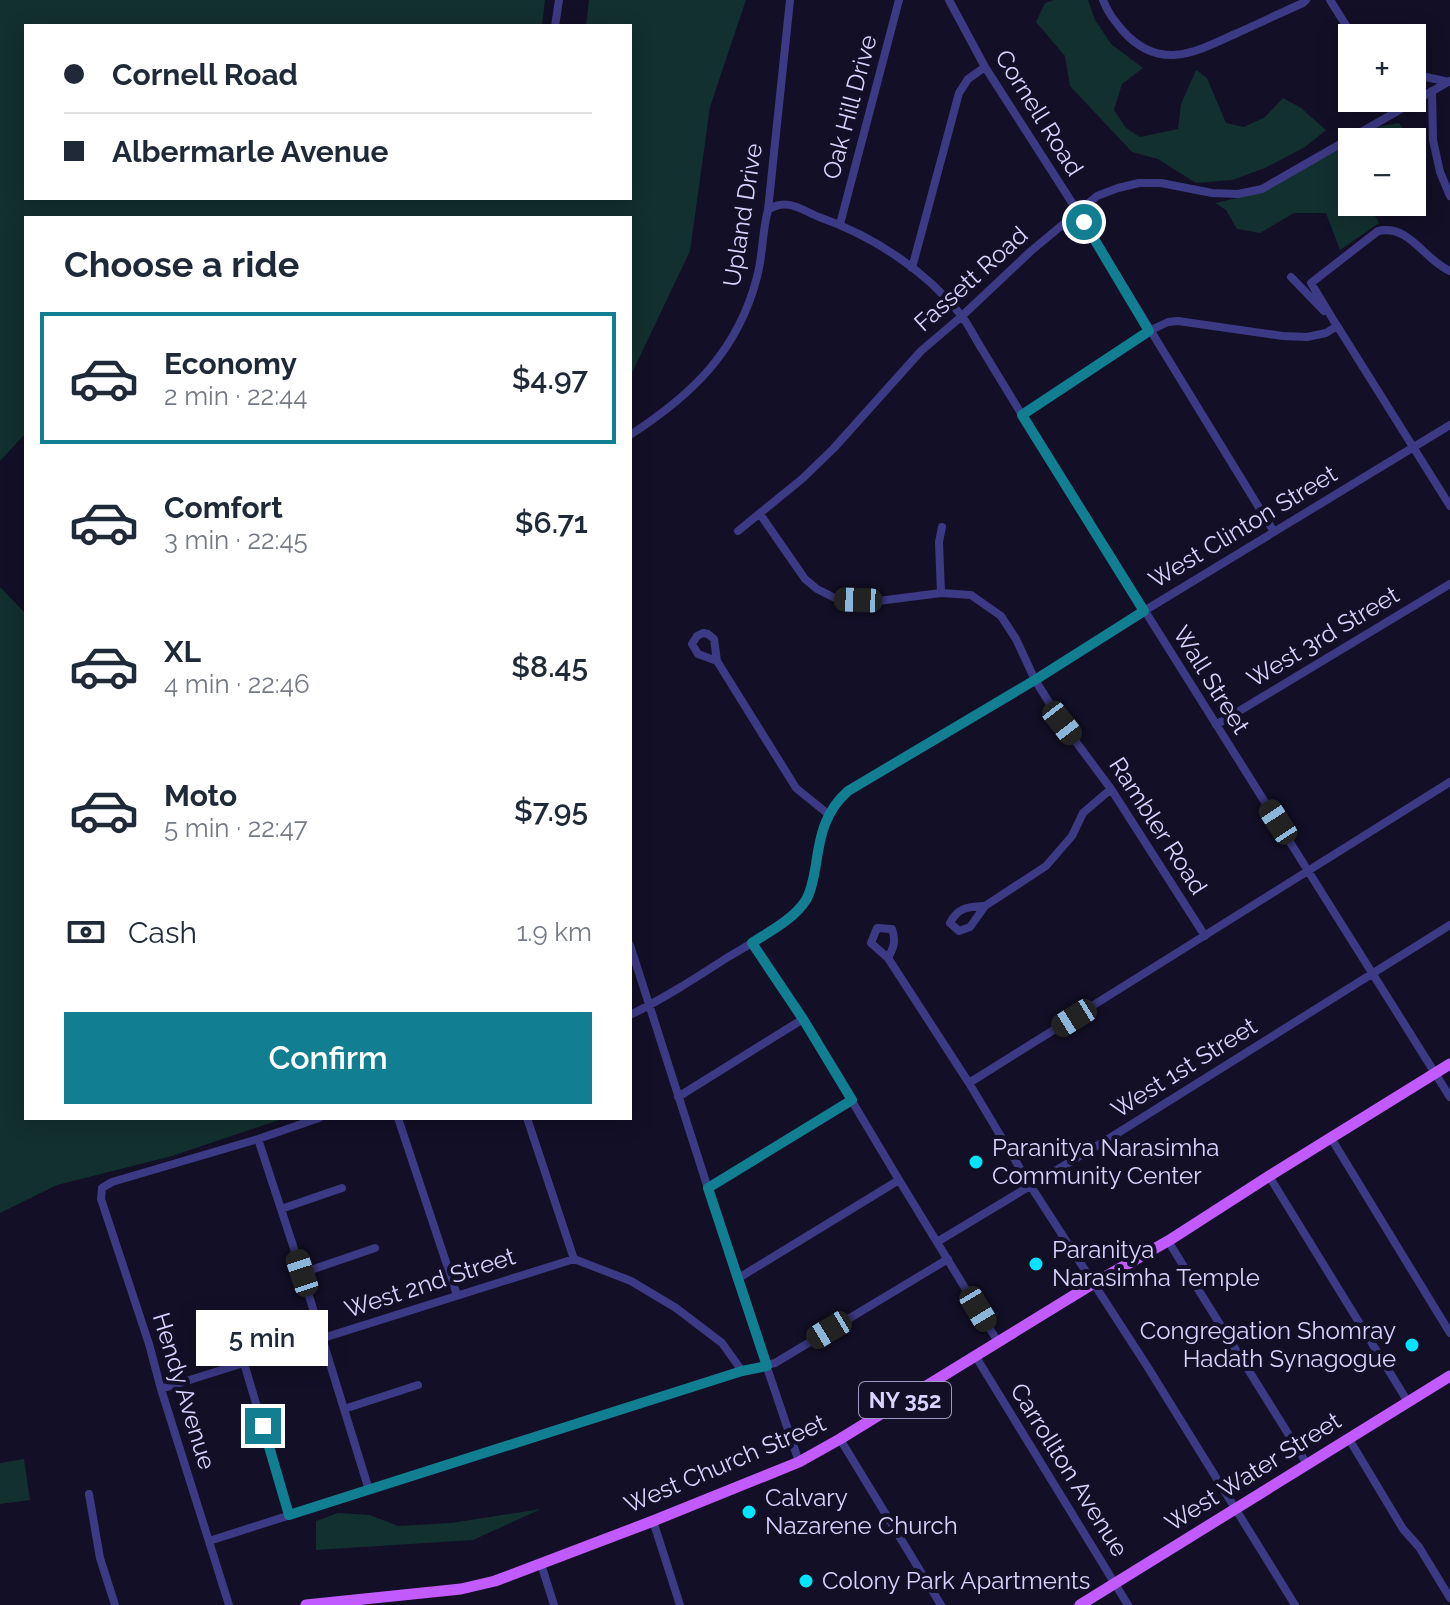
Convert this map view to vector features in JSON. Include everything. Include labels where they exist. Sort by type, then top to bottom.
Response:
[{"type":"main road","name":"West Church Street","points":[[306,1605],[403,1600],[495,1581],[799,1462],[1168,1241],[1450,1064]]},
{"type":"main road","name":"West Water Street","points":[[1080,1605],[1450,1376]]},
{"type":"street","points":[[555,24],[559,0]]},
{"type":"street","name":"Upland Drive","points":[[632,434],[679,401],[714,365],[745,311],[757,275],[768,210],[790,0]]},
{"type":"street","name":"Oak Hill Drive","points":[[840,224],[899,0]]},
{"type":"street","name":"Cornell Road","points":[[949,0],[985,67],[1078,212],[1274,532]]},
{"type":"street","points":[[1103,0],[1108,13],[1134,43],[1156,53],[1172,55],[1195,52],[1306,0]]},
{"type":"street","points":[[1329,0],[1345,24]]},
{"type":"street","points":[[912,268],[959,93],[968,79],[985,67]]},
{"type":"street","points":[[1426,77],[1450,81]]},
{"type":"street","name":"Fassett Road","points":[[1426,95],[1450,81]]},
{"type":"street","points":[[1432,91],[1433,140],[1440,172],[1450,196]]},
{"type":"street","name":"Fassett Road","points":[[738,531],[802,479],[834,448],[921,351],[1097,196],[1139,183],[1161,183],[1212,193],[1238,194],[1262,189],[1398,112]]},
{"type":"street","name":"Wall Street","points":[[768,210],[787,203],[840,224],[893,254],[931,282],[962,316],[1450,1097]]},
{"type":"street","points":[[1450,271],[1437,264],[1402,232],[1389,229],[1378,231],[1311,283],[1450,506]]},
{"type":"street","points":[[1291,277],[1337,326]]},
{"type":"street","points":[[1022,415],[1149,331],[1168,322],[1307,337],[1326,333],[1337,326]]},
{"type":"street","name":"West Clinton Street","points":[[828,814],[836,801],[848,791],[1450,425]]},
{"type":"street","name":"Rambler Road","points":[[760,514],[805,579],[839,600],[878,601],[941,593],[971,595],[1001,616],[1062,723],[1111,789],[1205,936]]},
{"type":"street","points":[[941,593],[939,542],[942,527]]},
{"type":"street","name":"West 3rd Street","points":[[1216,725],[1450,584]]},
{"type":"street","points":[[632,1014],[792,916],[808,899],[814,878],[819,843],[828,814],[796,788],[717,661]]},
{"type":"street","points":[[969,1083],[1450,782]]},
{"type":"street","points":[[985,906],[1046,866],[1072,836],[1083,813],[1111,789]]},
{"type":"street","name":"West 1st Street","points":[[937,1242],[1450,925]]},
{"type":"street","points":[[752,943],[803,1019],[998,1342]]},
{"type":"street","points":[[632,951],[799,1462]]},
{"type":"street","points":[[888,958],[1295,1605]]},
{"type":"street","points":[[678,1097],[803,1019]]},
{"type":"street","points":[[708,1188],[852,1100]]},
{"type":"street","points":[[313,1120],[258,1139],[369,1490]]},
{"type":"street","points":[[399,1120],[457,1295]]},
{"type":"street","points":[[528,1120],[574,1259],[631,1281],[676,1308],[722,1343],[742,1371]]},
{"type":"street","points":[[1331,1138],[1450,1333]]},
{"type":"street","name":"Hendy Avenue","points":[[229,1605],[101,1199],[102,1188],[112,1182],[258,1139]]},
{"type":"street","points":[[1269,1176],[1408,1402]]},
{"type":"street","points":[[737,1279],[899,1180]]},
{"type":"street","points":[[281,1209],[342,1188]]},
{"type":"street","points":[[1168,1241],[1307,1464]]},
{"type":"street","points":[[302,1273],[375,1248]]},
{"type":"street","name":"West 2nd Street","points":[[161,1389],[574,1259]]},
{"type":"street","points":[[209,1541],[775,1363],[948,1259]]},
{"type":"street","name":"Carrollton Avenue","points":[[976,1357],[1128,1605]]},
{"type":"street","points":[[244,1363],[289,1515]]},
{"type":"street","points":[[344,1409],[418,1385]]},
{"type":"street","points":[[840,1439],[941,1605]]},
{"type":"street","points":[[1349,1439],[1403,1529],[1419,1547],[1450,1598]]},
{"type":"street","points":[[89,1494],[100,1558],[115,1605]]},
{"type":"street","points":[[653,1521],[680,1605]]},
{"type":"street","points":[[541,1564],[554,1605]]},
{"type":"green space","points":[[0,0],[545,0],[542,24],[24,24],[24,200],[632,200],[632,24],[586,24],[589,0],[746,0],[710,107],[690,251],[632,373],[632,216],[24,216],[24,435],[0,461]]},
{"type":"green space","points":[[1088,0],[1095,20],[1111,44],[1143,68],[1122,84],[1114,110],[1126,128],[1140,137],[1178,129],[1181,104],[1196,70],[1207,78],[1226,123],[1244,127],[1265,117],[1283,98],[1301,108],[1326,130],[1305,147],[1265,168],[1232,180],[1196,183],[1158,159],[1132,152],[1070,86],[1065,56],[1036,22],[1045,3]]},
{"type":"green space","points":[[1399,123],[1403,128],[1374,128]]},
{"type":"green space","points":[[1338,149],[1338,216],[1375,216],[1379,223],[1340,250],[1326,213],[1294,213],[1260,233],[1237,229],[1226,210],[1215,203],[1264,192]]},
{"type":"green space","points":[[0,587],[24,612],[24,1120],[279,1120],[172,1156],[57,1185],[0,1213]]},
{"type":"green space","points":[[24,1459],[30,1500],[0,1504],[0,1463]]},
{"type":"green space","points":[[541,1509],[473,1540],[316,1550],[316,1521],[338,1513],[370,1515],[398,1526],[451,1523]]},
{"type":"place","name":"Paranitya Narasimha Community Center","points":[[976,1162]]},
{"type":"place","name":"Paranitya Narasimha Temple","points":[[1036,1264]]},
{"type":"place","name":"Congregation Shomray Hadath Synagogue","points":[[1412,1345]]},
{"type":"place","name":"Calvary Nazarene Church","points":[[749,1512]]},
{"type":"place","name":"Colony Park Apartments","points":[[806,1581]]},
{"type":"route","points":[[263,1426],[289,1515],[758,1366],[767,1366],[708,1188],[852,1100],[752,943],[792,916],[808,899],[819,843],[828,814],[836,801],[1144,611],[1022,415],[1149,331],[1084,222]]}]
